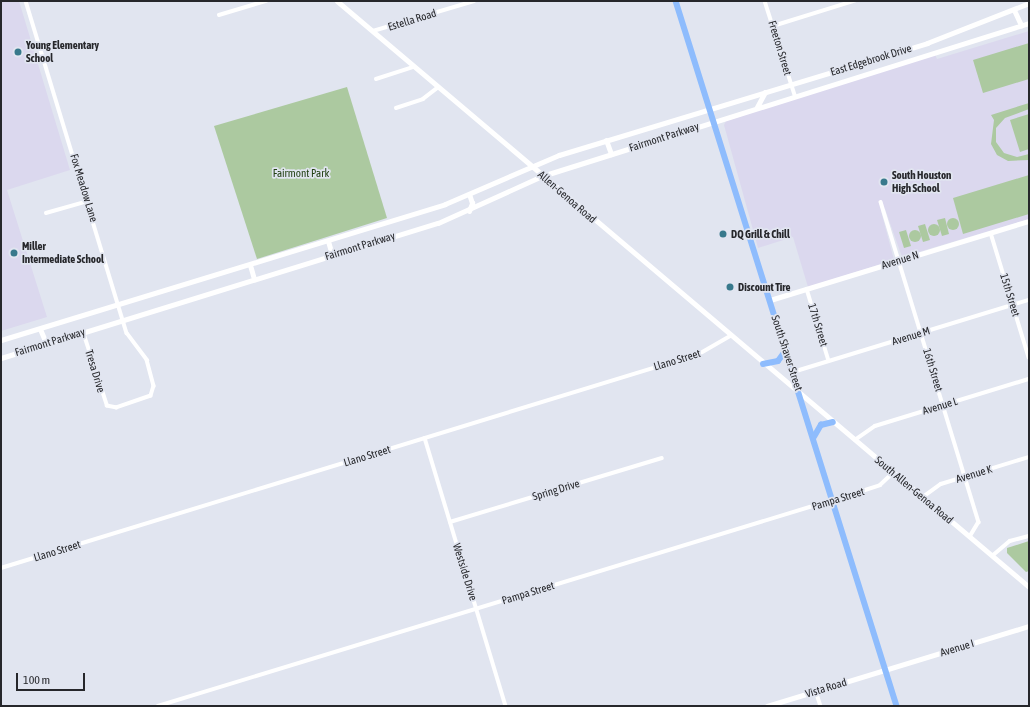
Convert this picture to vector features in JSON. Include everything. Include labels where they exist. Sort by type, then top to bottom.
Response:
[{"type":"main road","name":"Allen-Genoa Road","points":[[337,1],[437,88],[800,394]]},
{"type":"main road","name":"South Shaver Street","points":[[676,1],[814,437],[896,706]]},
{"type":"main road","name":"East Edgebrook Drive","points":[[710,109],[927,43],[1029,3]]},
{"type":"main road","points":[[1014,10],[1021,25]]},
{"type":"main road","name":"East Edgebrook Drive","points":[[713,121],[1029,23]]},
{"type":"main road","points":[[927,43],[930,53]]},
{"type":"main road","points":[[860,63],[863,74]]},
{"type":"main road","points":[[757,107],[766,91]]},
{"type":"main road","name":"Fairmont Parkway","points":[[1,340],[328,242],[470,194],[531,167],[606,140],[710,109]]},
{"type":"main road","name":"Fairmont Parkway","points":[[1,358],[468,212],[542,176],[713,121]]},
{"type":"main road","points":[[606,140],[611,154]]},
{"type":"main road","points":[[468,212],[472,205],[470,194]]},
{"type":"main road","name":"Avenue N","points":[[770,300],[1029,221]]},
{"type":"main road","points":[[328,242],[332,255]]},
{"type":"main road","points":[[250,265],[254,279]]},
{"type":"main road","points":[[40,329],[46,343]]},
{"type":"main road","points":[[763,364],[778,361],[786,350]]},
{"type":"main road","name":"South Allen-Genoa Road","points":[[800,394],[1029,587]]},
{"type":"main road","points":[[814,437],[821,425],[833,422]]},
{"type":"main road","name":"Avenue I","points":[[886,670],[1029,626]]},
{"type":"main road","name":"Vista Road","points":[[767,706],[886,670]]},
{"type":"street","name":"Fox Meadow Lane","points":[[26,1],[120,305],[123,320],[130,338],[147,360],[154,386],[151,396],[132,404]]},
{"type":"street","points":[[219,15],[266,1]]},
{"type":"street","name":"Estella Road","points":[[373,32],[474,1]]},
{"type":"street","name":"Freeton Street","points":[[765,1],[774,26],[794,95]]},
{"type":"street","points":[[774,26],[854,1]]},
{"type":"street","points":[[376,79],[413,67]]},
{"type":"street","points":[[396,108],[423,99],[437,88]]},
{"type":"street","points":[[46,213],[88,200]]},
{"type":"street","name":"16th Street","points":[[881,202],[979,522],[970,537]]},
{"type":"street","name":"15th Street","points":[[992,232],[1029,357]]},
{"type":"street","name":"17th Street","points":[[807,289],[829,362]]},
{"type":"street","name":"Avenue M","points":[[793,372],[1029,300]]},
{"type":"street","name":"Tresa Drive","points":[[83,332],[107,406],[117,408],[132,404]]},
{"type":"street","name":"Llano Street","points":[[1,568],[699,354],[730,336]]},
{"type":"street","name":"Avenue L","points":[[855,440],[875,426],[1029,379]]},
{"type":"street","name":"Westside Drive","points":[[425,438],[506,706]]},
{"type":"street","name":"Avenue K","points":[[923,497],[932,488],[1029,457]]},
{"type":"street","name":"Spring Drive","points":[[450,522],[662,458]]},
{"type":"street","name":"Pampa Street","points":[[158,706],[833,500],[880,485],[893,473]]},
{"type":"street","points":[[992,556],[1010,541],[1029,536]]},
{"type":"street","points":[[816,691],[821,706]]},
{"type":"shaded area","name":"Miller Intermediate School","points":[[1,1],[19,1],[70,170],[7,190],[47,317],[1,331]]},
{"type":"shaded area","name":"South Houston High School","points":[[1029,31],[1029,219],[902,257],[885,209],[881,211],[894,260],[808,287],[793,237],[758,248],[724,125],[726,121],[935,54],[937,59]]},
{"type":"green space","points":[[1029,43],[1029,79],[983,93],[973,60]]},
{"type":"green space","name":"Fairmont Park","points":[[347,87],[387,218],[257,259],[214,126]]},
{"type":"green space","points":[[1029,103],[1029,109],[1005,118],[996,128],[996,142],[1004,153],[1017,157],[1029,154],[1029,160],[1008,161],[997,155],[991,144],[994,120],[991,115]]},
{"type":"green space","points":[[1029,114],[1029,149],[1020,152],[1010,120]]},
{"type":"green space","points":[[1029,175],[1029,214],[963,234],[953,198]]},
{"type":"green space","points":[[945,218],[949,234],[942,236],[937,220]]},
{"type":"green space","points":[[951,218],[955,218],[959,224],[955,230],[951,230],[947,226],[947,222]]},
{"type":"green space","points":[[925,224],[930,240],[923,242],[918,226]]},
{"type":"green space","points":[[932,224],[936,224],[940,230],[936,236],[932,236],[928,232],[928,228]]},
{"type":"green space","points":[[906,230],[911,246],[904,248],[899,232]]},
{"type":"green space","points":[[913,230],[917,230],[921,236],[917,242],[913,242],[909,238],[909,234]]},
{"type":"green space","points":[[1029,541],[1029,571],[1026,572],[1007,553],[1007,548]]},
{"type":"place","name":"Young Elementary School","points":[[18,52]]},
{"type":"place","name":"South Houston High School","points":[[884,182]]},
{"type":"place","name":"DQ Grill & Chill","points":[[723,234]]},
{"type":"place","name":"Miller Intermediate School","points":[[14,253]]},
{"type":"place","name":"Discount Tire","points":[[730,287]]}]
